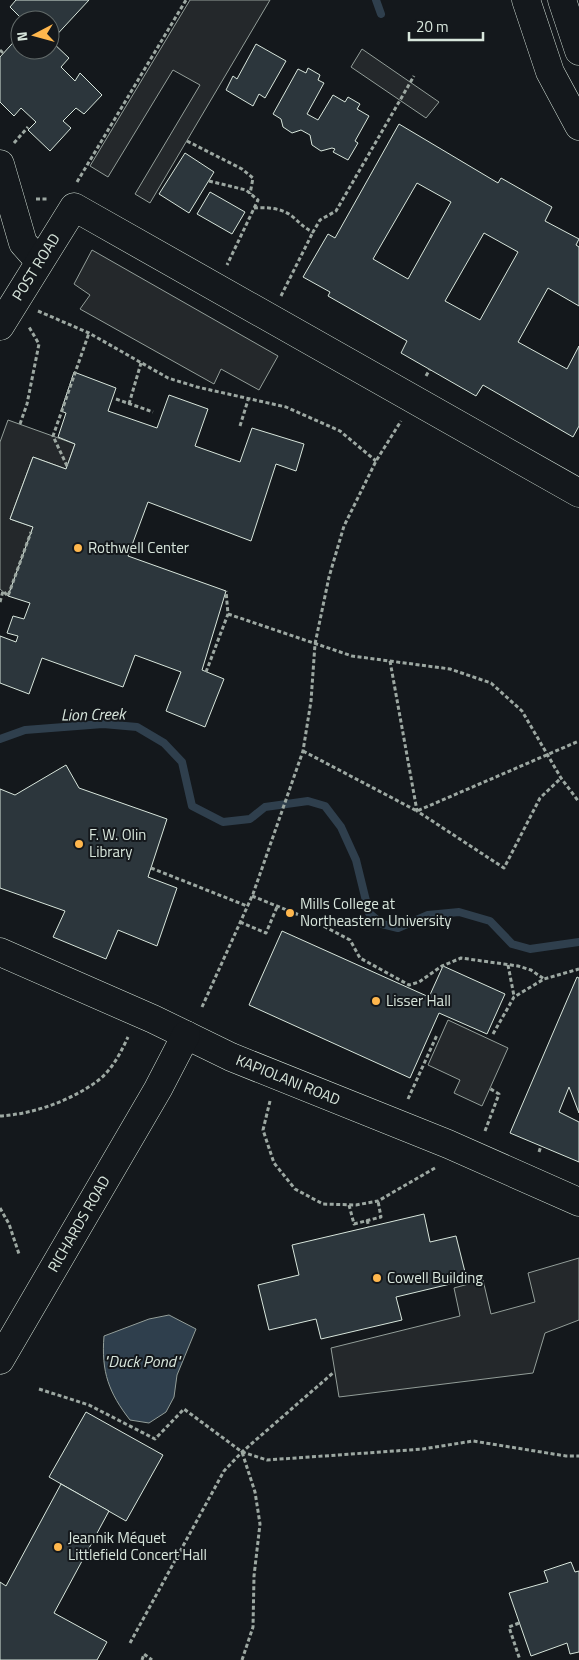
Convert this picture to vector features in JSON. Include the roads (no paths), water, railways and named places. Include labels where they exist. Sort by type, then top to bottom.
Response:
[{"type":"street","points":[[526,0],[550,72],[579,126]]},
{"type":"street","points":[[562,0],[579,51]]},
{"type":"street","points":[[0,164],[23,243],[39,261]]},
{"type":"street","name":"POST ROAD","points":[[0,326],[39,261],[68,198],[215,288],[579,493]]},
{"type":"street","name":"KAPIOLANI ROAD","points":[[0,952],[241,1061],[448,1144],[579,1202]]},
{"type":"street","name":"RICHARDS ROAD","points":[[0,1360],[158,1089],[186,1035]]},
{"type":"water","name":"\"Duck Pond\"","points":[[169,1315],[196,1329],[177,1375],[174,1397],[166,1412],[149,1423],[130,1420],[117,1401],[108,1381],[104,1361],[104,1336],[149,1319]]},
{"type":"waterway","points":[[376,0],[381,14]]},
{"type":"waterway","name":"Lion Creek","points":[[0,739],[25,730],[103,724],[137,727],[164,743],[182,762],[192,806],[223,822],[250,819],[265,807],[308,801],[325,806],[341,827],[356,860],[369,913],[382,924],[398,928],[428,915],[459,912],[490,921],[512,944],[530,949],[579,942]]},
{"type":"place","name":"Rothwell Center","points":[[78,548]]},
{"type":"place","name":"F. W. Olin Library","points":[[79,844]]},
{"type":"place","name":"Mills College at Northeastern University","points":[[290,913]]},
{"type":"place","name":"Lisser Hall","points":[[376,1001]]},
{"type":"place","name":"Cowell Building","points":[[377,1278]]},
{"type":"place","name":"Jeannik Méquet Littlefield Concert Hall","points":[[58,1547]]}]
